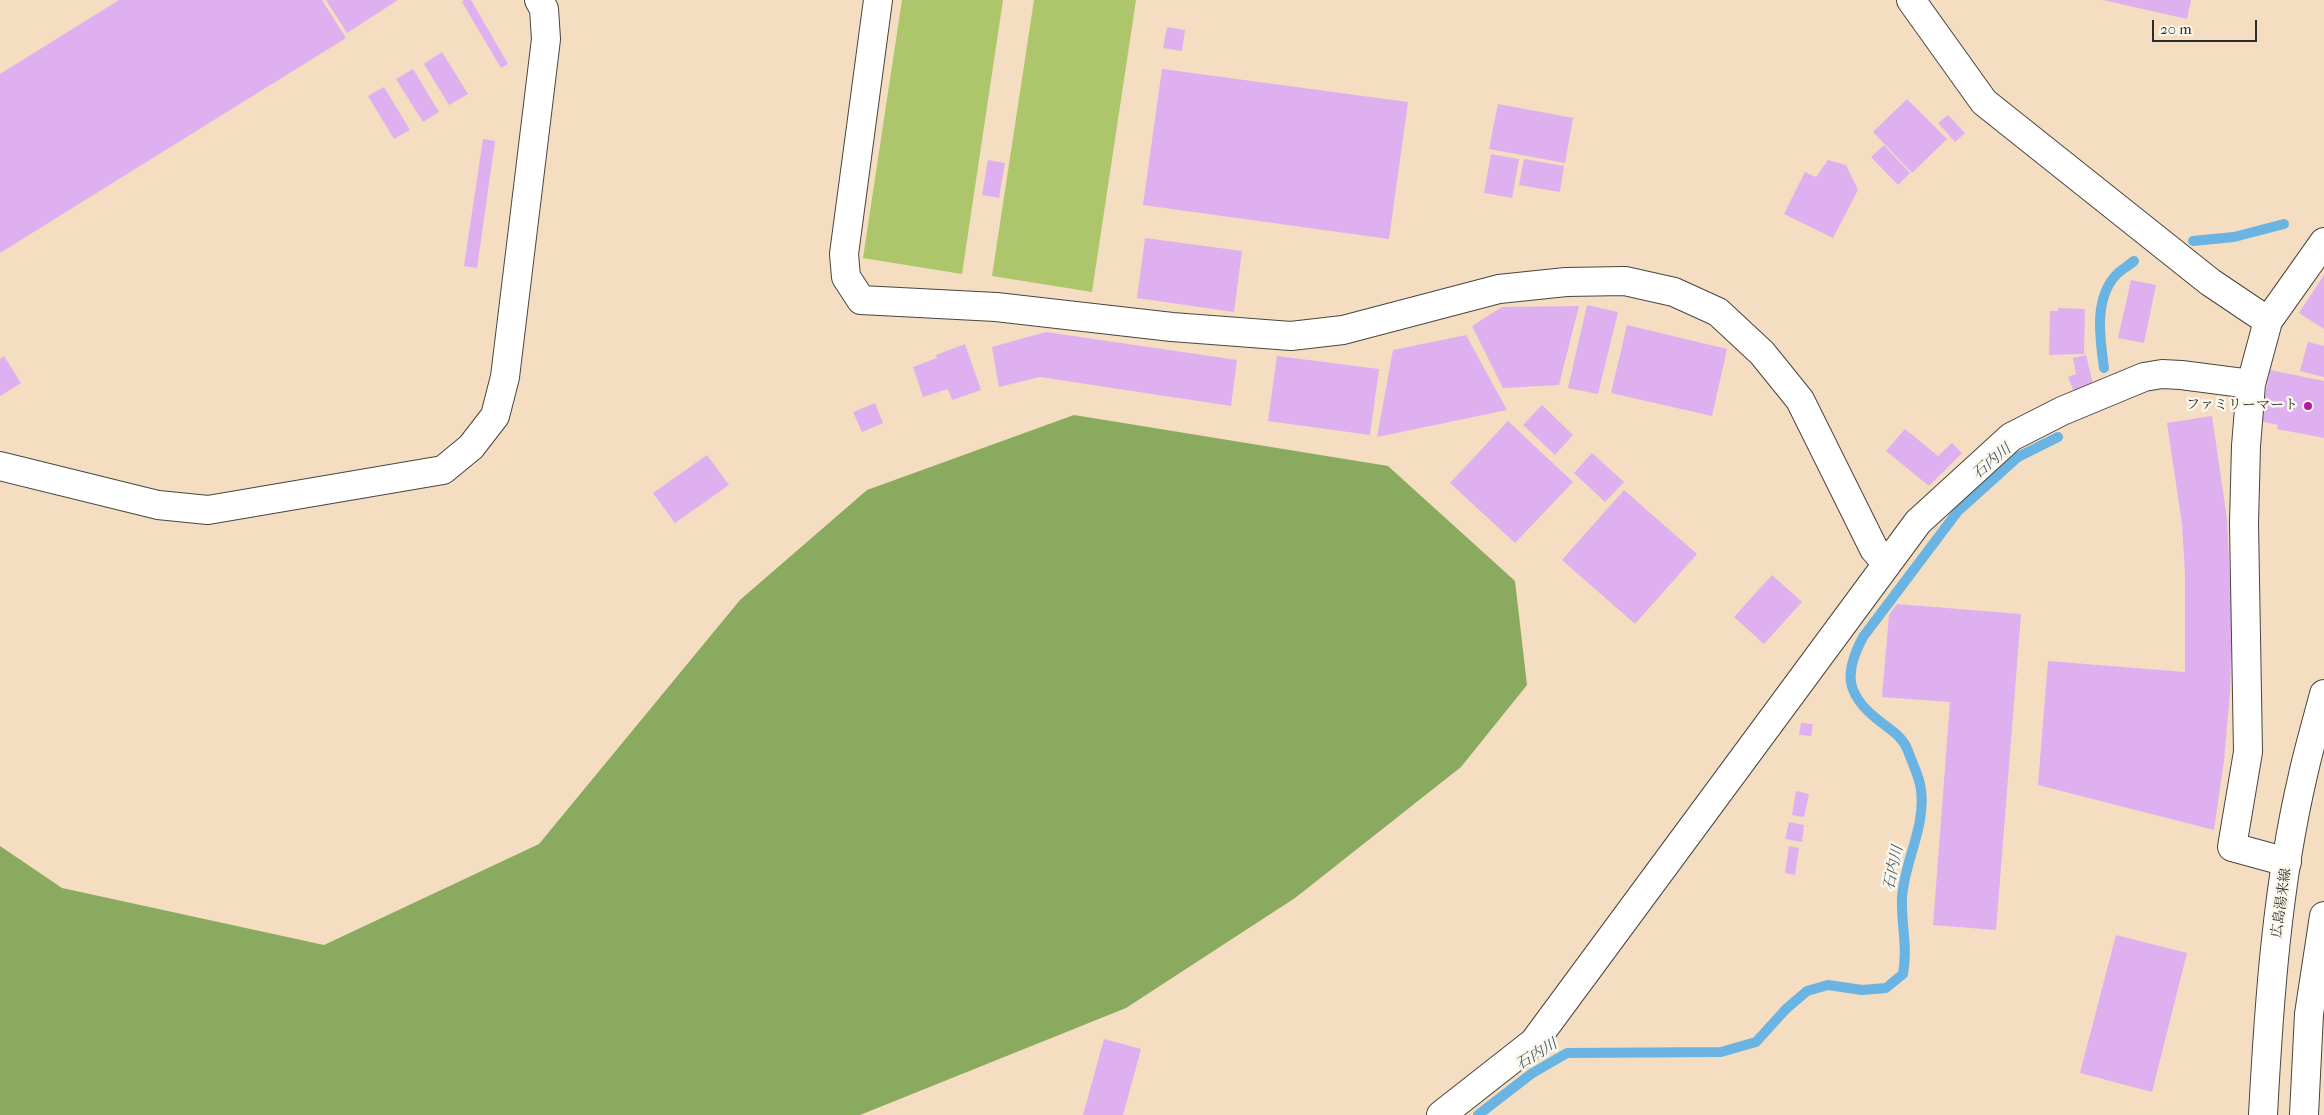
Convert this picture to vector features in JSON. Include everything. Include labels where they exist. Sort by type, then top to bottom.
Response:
[{"type":"street","points":[[0,466],[158,505],[208,510],[443,470],[471,447],[495,416],[505,377],[546,39],[544,9],[540,0]]},
{"type":"street","points":[[878,0],[844,254],[846,277],[861,300],[996,307],[1172,328],[1292,336],[1343,330],[1499,289],[1566,282],[1625,281],[1674,292],[1718,312],[1762,353],[1800,400],[1874,549],[1887,564]]},
{"type":"street","points":[[1911,0],[1984,102],[2210,282],[2268,321]]},
{"type":"street","points":[[2288,862],[2232,847],[2248,752],[2244,523],[2246,446],[2251,384],[2268,321],[2324,242]]},
{"type":"street","points":[[1441,1115],[1534,1042],[1918,522],[2011,437],[2062,411],[2144,377],[2162,374],[2251,384]]},
{"type":"street","name":"広島湯来線","points":[[2263,1115],[2274,961],[2288,862],[2303,776],[2324,694]]},
{"type":"street","points":[[2304,1115],[2308,1014],[2324,916]]},
{"type":"green space","points":[[902,0],[1003,0],[962,274],[863,258]]},
{"type":"green space","points":[[1034,0],[1136,0],[1092,292],[992,276]]},
{"type":"green space","points":[[1074,415],[1388,466],[1515,581],[1527,685],[1461,767],[1295,898],[1126,1008],[860,1115],[0,1115],[0,846],[62,888],[324,945],[539,844],[740,600],[867,490]]},
{"type":"building","points":[[119,0],[322,0],[346,38],[0,253],[0,74]]},
{"type":"building","points":[[326,0],[398,0],[347,33]]},
{"type":"building","points":[[464,0],[471,0],[508,64],[501,68],[462,2]]},
{"type":"building","points":[[2103,0],[2191,0],[2187,19]]},
{"type":"building","points":[[1167,27],[1185,30],[1182,51],[1163,48]]},
{"type":"building","points":[[442,52],[468,94],[449,105],[424,64]]},
{"type":"building","points":[[413,69],[439,112],[423,122],[396,79]]},
{"type":"building","points":[[1162,69],[1408,102],[1389,239],[1143,205]]},
{"type":"building","points":[[384,87],[410,130],[394,139],[368,96]]},
{"type":"building","points":[[1907,99],[1947,139],[1912,173],[1873,132]]},
{"type":"building","points":[[1498,104],[1573,118],[1565,163],[1489,149]]},
{"type":"building","points":[[1948,115],[1965,133],[1955,142],[1938,123]]},
{"type":"building","points":[[483,139],[495,141],[477,268],[464,266]]},
{"type":"building","points":[[1884,145],[1910,173],[1898,185],[1871,157]]},
{"type":"building","points":[[1491,154],[1519,159],[1512,198],[1484,193]]},
{"type":"building","points":[[1524,159],[1564,166],[1560,192],[1519,185]]},
{"type":"building","points":[[988,160],[1005,163],[999,198],[982,195]]},
{"type":"building","points":[[1828,160],[1846,165],[1858,190],[1833,238],[1784,214],[1805,172],[1816,177]]},
{"type":"building","points":[[1145,238],[1242,251],[1234,312],[1137,298]]},
{"type":"building","points":[[2324,275],[2324,329],[2299,313]]},
{"type":"building","points":[[2131,280],[2156,285],[2144,343],[2118,338]]},
{"type":"building","points":[[1587,305],[1618,312],[1598,394],[1568,388]]},
{"type":"building","points":[[1579,306],[1559,385],[1503,388],[1472,326],[1502,307]]},
{"type":"building","points":[[2058,308],[2085,309],[2084,354],[2049,355],[2050,311],[2058,311]]},
{"type":"building","points":[[1627,325],[1727,349],[1712,416],[1611,393]]},
{"type":"building","points":[[1046,332],[1237,360],[1231,406],[1040,377],[999,387],[992,347]]},
{"type":"building","points":[[1466,335],[1507,410],[1377,437],[1393,350]]},
{"type":"building","points":[[2308,342],[2324,346],[2324,377],[2300,371]]},
{"type":"building","points":[[965,344],[981,390],[952,400],[948,389],[923,397],[913,367],[937,358],[936,355]]},
{"type":"building","points":[[2086,355],[2093,384],[2074,392],[2068,377],[2076,374],[2073,358]]},
{"type":"building","points":[[4,356],[21,383],[0,396],[0,359]]},
{"type":"building","points":[[1277,356],[1379,369],[1370,435],[1268,421]]},
{"type":"building","points":[[2270,370],[2324,381],[2324,438],[2277,429],[2278,425],[2260,421]]},
{"type":"building","points":[[875,403],[883,423],[862,432],[853,412]]},
{"type":"building","points":[[1542,405],[1573,435],[1555,455],[1523,425]]},
{"type":"building","points":[[2212,416],[2227,519],[2232,624],[2230,693],[2224,761],[2214,830],[2038,785],[2048,661],[2185,672],[2185,574],[2182,524],[2167,423]]},
{"type":"building","points":[[1508,421],[1573,482],[1515,543],[1450,483]]},
{"type":"building","points":[[1905,429],[1938,456],[1952,443],[1962,453],[1929,486],[1886,451]]},
{"type":"building","points":[[1592,453],[1624,482],[1605,502],[1574,473]]},
{"type":"building","points":[[707,455],[729,485],[675,523],[653,493]]},
{"type":"building","points":[[1624,490],[1697,554],[1635,624],[1562,560]]},
{"type":"building","points":[[1772,575],[1802,602],[1764,644],[1734,617]]},
{"type":"building","points":[[1897,604],[2021,614],[1996,930],[1933,925],[1950,702],[1882,697],[1889,615]]},
{"type":"building","points":[[1801,723],[1813,724],[1811,736],[1799,735]]},
{"type":"building","points":[[1796,791],[1809,794],[1804,817],[1792,815]]},
{"type":"building","points":[[1789,822],[1804,825],[1802,842],[1785,839]]},
{"type":"building","points":[[1789,846],[1799,848],[1795,875],[1785,873]]},
{"type":"building","points":[[2116,935],[2187,953],[2152,1092],[2080,1073]]},
{"type":"building","points":[[1104,1039],[1141,1049],[1123,1115],[1083,1115]]},
{"type":"waterway","name":"石内川","points":[[2193,241],[2234,237],[2284,224]]},
{"type":"waterway","name":"石内川","points":[[2104,368],[2100,319],[2105,294],[2110,283],[2118,273],[2134,261]]},
{"type":"waterway","name":"石内川","points":[[1478,1115],[1531,1074],[1567,1053],[1721,1052],[1756,1042],[1786,1009],[1807,991],[1828,985],[1862,990],[1886,988],[1903,974],[1905,945],[1902,898],[1918,831],[1922,804],[1920,785],[1918,775],[1905,745],[1895,733],[1866,709],[1853,691],[1851,681],[1853,660],[1863,637],[1958,511],[2018,457],[2058,437]]},
{"type":"place","name":"ファミリーマート","points":[[2308,406]]}]
